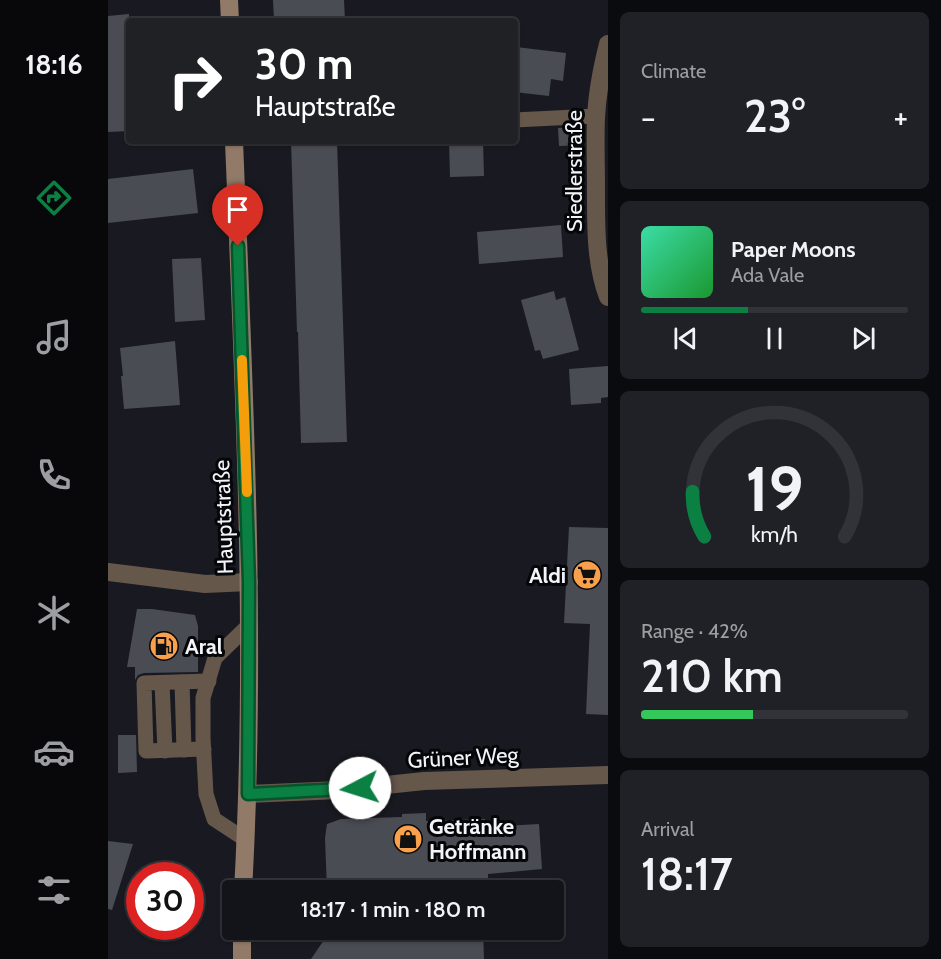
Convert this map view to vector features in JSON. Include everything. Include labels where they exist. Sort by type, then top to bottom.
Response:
[{"type":"main road","points":[[229,0],[230,18]]},
{"type":"main road","name":"Hauptstraße","points":[[234,144],[249,582],[248,794],[244,880]]},
{"type":"main road","points":[[242,940],[242,959]]},
{"type":"street","name":"Siedlerstraße","points":[[608,44],[602,67],[596,116],[598,256],[608,297]]},
{"type":"street","points":[[108,572],[205,584],[249,582]]},
{"type":"street","name":"Grüner Weg","points":[[248,794],[339,790],[424,782],[608,775]]},
{"type":"lane","points":[[518,120],[596,116]]},
{"type":"lane","points":[[246,840],[214,819],[206,794],[203,698],[215,658],[249,625]]},
{"type":"lane","points":[[204,749],[146,751],[144,683],[209,681]]},
{"type":"lane","points":[[182,682],[184,750]]},
{"type":"building","points":[[273,0],[344,0],[345,18],[274,18]]},
{"type":"building","points":[[129,14],[129,18],[126,18],[126,131],[108,132],[108,16]]},
{"type":"building","points":[[518,47],[566,53],[563,81],[551,79],[549,96],[518,92]]},
{"type":"building","points":[[581,127],[582,145],[559,146],[558,128]]},
{"type":"building","points":[[291,144],[337,144],[347,442],[301,443]]},
{"type":"building","points":[[449,144],[483,144],[484,176],[450,177]]},
{"type":"building","points":[[193,169],[198,213],[108,223],[108,179]]},
{"type":"building","points":[[561,225],[563,257],[479,264],[477,232]]},
{"type":"building","points":[[201,258],[205,320],[175,322],[172,259]]},
{"type":"building","points":[[554,291],[556,300],[565,297],[579,350],[543,359],[540,350],[535,351],[521,300]]},
{"type":"building","points":[[175,341],[180,405],[124,409],[120,348]]},
{"type":"building","points":[[608,366],[608,397],[601,398],[601,403],[571,405],[569,369]]},
{"type":"building","name":"Aldi","points":[[569,527],[608,528],[608,715],[586,714],[590,624],[564,623]]},
{"type":"building","name":"Aral","points":[[137,609],[195,615],[198,626],[198,672],[144,673],[138,675],[135,680],[135,667],[127,667]]},
{"type":"building","points":[[118,735],[136,735],[137,772],[118,773]]},
{"type":"building","points":[[426,813],[426,821],[485,819],[486,827],[539,824],[542,869],[488,874],[488,880],[327,880],[325,838],[327,824],[341,819],[402,817],[402,814]]},
{"type":"building","points":[[108,841],[133,844],[112,910],[108,909]]},
{"type":"building","points":[[324,940],[483,940],[484,959],[311,959]]},
{"type":"slow traffic","points":[[242,360],[247,492]]},
{"type":"place","name":"Aldi","points":[[587,575]]},
{"type":"place","name":"Aral","points":[[164,646]]},
{"type":"place","name":"Getränke Hoffmann","points":[[408,839]]},
{"type":"route","points":[[238,246],[249,582],[248,794],[360,788]]}]
